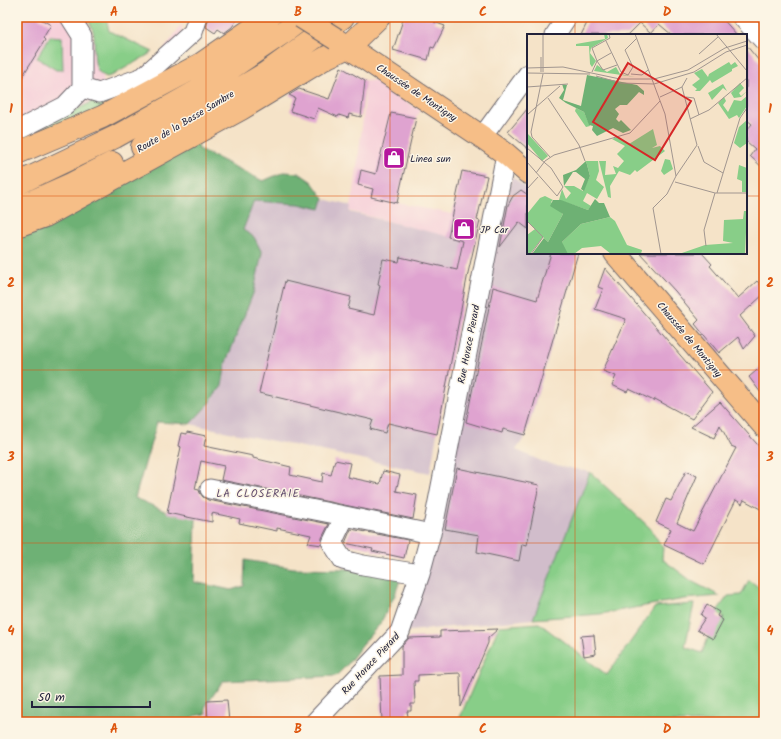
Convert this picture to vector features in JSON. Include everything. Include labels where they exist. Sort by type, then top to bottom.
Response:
[{"type":"main road","points":[[17,153],[102,117],[201,64],[269,17]]},
{"type":"main road","name":"Chaussée de Montigny","points":[[303,17],[482,137],[506,154],[527,172]]},
{"type":"main road","name":"Route de la Basse Sambre","points":[[17,184],[115,138],[199,90],[283,33],[303,17]]},
{"type":"main road","name":"Route de la Basse Sambre","points":[[17,208],[71,184],[141,148],[266,73],[343,17]]},
{"type":"main road","points":[[17,226],[46,216],[241,109],[327,57],[342,43],[379,17]]},
{"type":"main road","name":"Chaussée de Montigny","points":[[616,254],[764,426]]},
{"type":"street","points":[[17,128],[22,128],[65,106],[82,88],[82,36],[70,17]]},
{"type":"street","points":[[82,88],[99,94],[143,77],[192,32],[198,17]]},
{"type":"street","points":[[556,34],[567,17]]},
{"type":"street","points":[[742,17],[764,41]]},
{"type":"street","points":[[482,137],[527,75]]},
{"type":"street","name":"Rue Horace Pierard","points":[[315,722],[400,632],[420,574],[431,534],[506,154]]},
{"type":"street","points":[[210,489],[431,534]]},
{"type":"street","points":[[345,516],[332,543],[343,560],[420,574]]},
{"type":"shaded area","points":[[17,17],[83,17],[88,26],[100,59],[104,83],[132,78],[158,58],[182,24],[183,50],[165,64],[169,71],[17,150]]},
{"type":"shaded area","points":[[378,80],[387,85],[396,96],[421,110],[416,118],[397,203],[477,219],[471,242],[350,211],[354,192],[364,110],[365,81]]},
{"type":"shaded area","points":[[512,176],[527,189],[527,254],[578,254],[526,435],[516,450],[546,463],[590,472],[533,619],[400,632]]},
{"type":"shaded area","points":[[324,199],[351,206],[350,212],[471,242],[430,473],[190,424],[206,407],[222,386],[254,237],[243,230],[254,201],[299,204],[320,209]]},
{"type":"green space","points":[[88,17],[106,17],[109,31],[153,52],[113,75],[107,77],[104,76],[99,72],[95,64],[94,35]]},
{"type":"green space","points":[[50,36],[62,37],[63,70],[56,70],[37,58]]},
{"type":"green space","points":[[114,91],[136,91],[17,152],[17,136],[25,135]]},
{"type":"green space","points":[[196,139],[199,149],[263,181],[284,172],[299,173],[312,182],[324,199],[321,209],[299,204],[254,201],[243,230],[254,237],[262,253],[254,291],[226,362],[222,386],[206,407],[190,424],[157,422],[135,498],[167,512],[196,518],[194,582],[231,590],[244,586],[245,560],[293,568],[352,569],[401,577],[395,595],[380,624],[347,665],[336,676],[223,681],[205,707],[206,714],[194,716],[187,722],[17,722],[17,229]]},
{"type":"green space","points":[[590,472],[650,528],[663,548],[662,559],[693,582],[720,596],[684,599],[600,614],[533,619]]},
{"type":"green space","points":[[749,580],[764,591],[764,722],[458,722],[499,626],[539,623],[607,675],[655,607],[694,604],[685,647],[702,653],[709,635],[724,618],[717,611],[728,596],[741,595]]},
{"type":"building","points":[[17,17],[37,17],[51,25],[43,38],[45,40],[17,85]]},
{"type":"building","points":[[209,17],[239,17],[232,27],[224,33],[218,29],[215,33],[206,27]]},
{"type":"building","points":[[404,17],[437,17],[434,22],[445,26],[434,48],[431,47],[428,60],[393,50]]},
{"type":"building","points":[[590,17],[721,17],[736,34],[671,34],[659,24],[651,33],[640,23],[629,34],[582,34]]},
{"type":"building","points":[[747,46],[764,67],[764,169],[750,156],[755,149],[747,142],[747,130],[752,124],[747,120]]},
{"type":"building","points":[[341,67],[365,81],[361,117],[349,114],[348,118],[339,115],[338,117],[318,108],[314,119],[290,111],[295,98],[289,95],[299,89],[329,99]]},
{"type":"building","points":[[527,109],[527,148],[508,132]]},
{"type":"building","name":"Linea sun","points":[[391,113],[416,118],[397,203],[371,197],[373,189],[358,185],[361,170],[376,174]]},
{"type":"building","points":[[462,171],[487,176],[477,220],[480,221],[468,273],[437,434],[388,423],[385,433],[370,429],[373,420],[259,393],[285,281],[351,297],[348,309],[374,315],[383,259],[399,262],[400,257],[457,270],[463,241],[448,237]]},
{"type":"building","points":[[521,190],[527,194],[527,228],[519,222],[500,247],[508,205],[513,196]]},
{"type":"building","points":[[551,254],[578,254],[525,435],[503,429],[502,433],[466,422],[493,287],[537,300]]},
{"type":"building","points":[[641,254],[703,254],[712,264],[710,266],[738,298],[757,281],[764,289],[764,294],[740,316],[755,336],[744,349],[738,337],[719,353],[695,324],[699,320]]},
{"type":"building","points":[[605,268],[712,392],[692,419],[655,399],[654,401],[629,389],[627,392],[612,385],[616,376],[603,371],[626,319],[595,309],[603,289],[598,287]]},
{"type":"building","points":[[764,364],[764,397],[749,377]]},
{"type":"building","points":[[720,402],[764,452],[764,511],[744,500],[742,504],[736,500],[704,564],[664,545],[671,529],[656,522],[666,499],[671,501],[686,471],[697,476],[677,523],[693,531],[736,448],[731,446],[720,425],[714,438],[691,427]]},
{"type":"building","points":[[187,432],[206,436],[204,446],[253,456],[253,458],[291,467],[290,475],[322,482],[323,473],[331,475],[335,460],[350,463],[347,477],[380,484],[383,471],[400,475],[396,491],[417,495],[413,519],[221,480],[224,466],[201,461],[195,489],[199,490],[203,497],[208,500],[329,524],[322,538],[322,545],[308,543],[311,535],[277,528],[277,531],[239,523],[240,519],[212,513],[212,522],[167,513],[181,447],[178,446],[181,433],[187,434]]},
{"type":"building","points":[[457,468],[539,485],[527,545],[522,544],[519,561],[477,552],[479,535],[445,529]]},
{"type":"building","points":[[351,529],[408,540],[404,558],[345,543]]},
{"type":"building","points":[[707,605],[719,612],[717,616],[723,620],[713,639],[697,630],[705,618],[701,615]]},
{"type":"building","points":[[498,629],[488,638],[488,643],[461,707],[460,673],[418,675],[418,681],[414,681],[415,704],[411,704],[411,711],[407,711],[409,722],[382,722],[380,676],[402,675],[402,646],[409,638],[440,637],[440,631]]},
{"type":"building","points":[[594,635],[596,654],[584,656],[581,636]]},
{"type":"building","points":[[227,700],[229,722],[208,722],[207,701]]},
{"type":"place","name":"Linea sun","points":[[394,158]]},
{"type":"place","name":"JP Car","points":[[464,229]]},
{"type":"district","name":"LA CLOSERAIE","points":[[258,493]]}]
